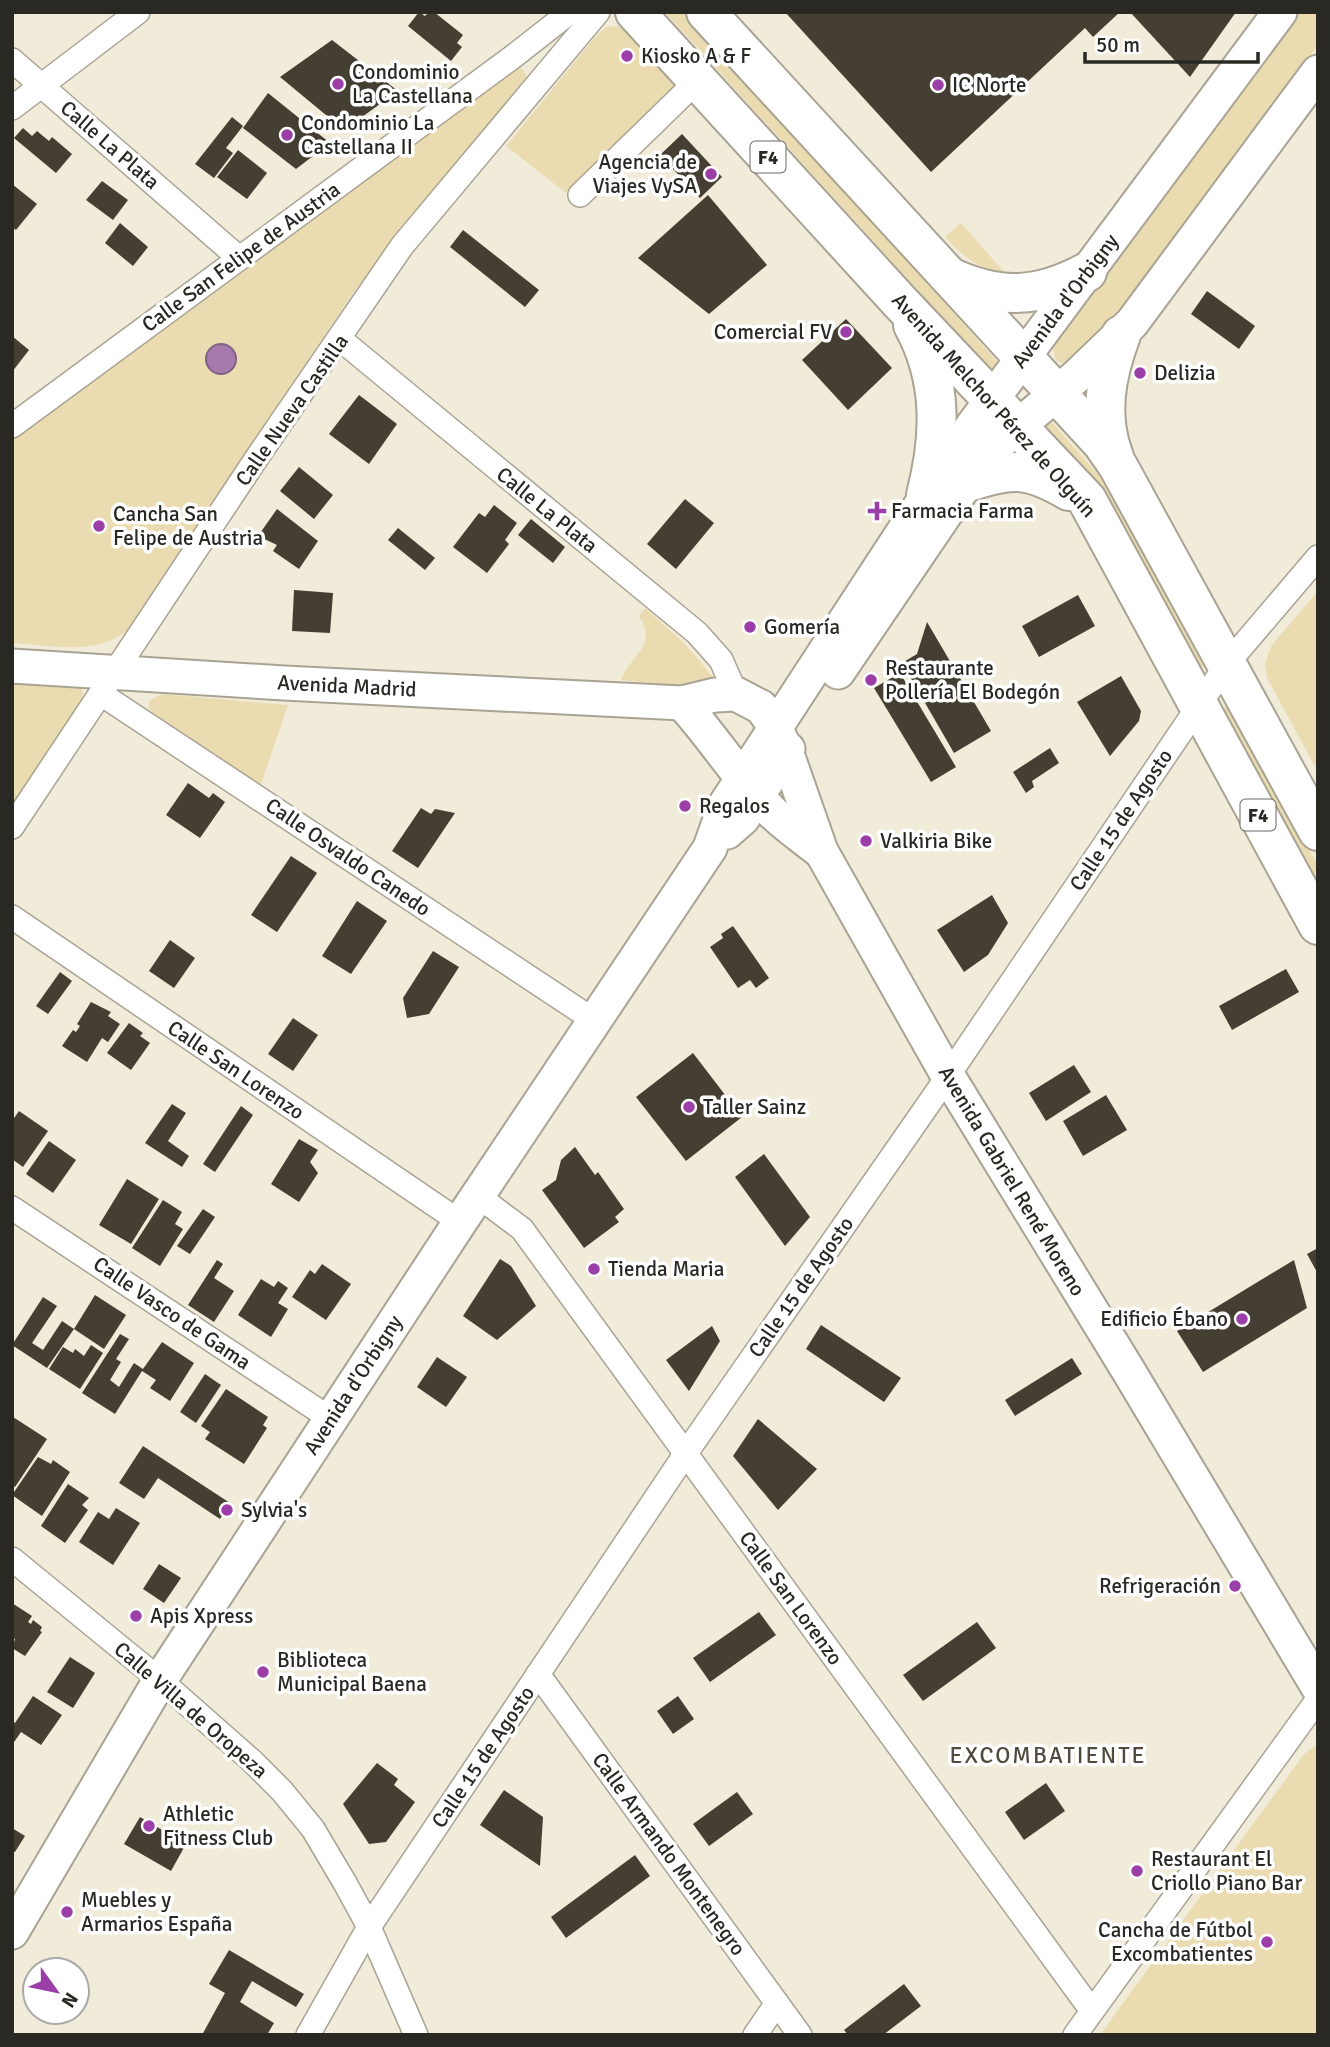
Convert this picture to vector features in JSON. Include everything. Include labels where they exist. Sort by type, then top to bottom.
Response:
[{"type":"highway","name":"Avenida Melchor Pérez de Olguín","points":[[635,12],[900,302],[1087,500],[1318,925]]},
{"type":"highway","name":"F4","points":[[706,12],[1101,443],[1118,466],[1318,831]]},
{"type":"highway","points":[[948,276],[986,291],[1024,294],[1060,285],[1087,271]]},
{"type":"highway","points":[[900,302],[923,348],[931,372],[939,414],[934,467],[926,495]]},
{"type":"highway","points":[[1118,466],[1107,431],[1105,396],[1112,359],[1121,335]]},
{"type":"highway","points":[[965,483],[991,474],[1019,471],[1044,478],[1087,500]]},
{"type":"main road","name":"Avenida d'Orbigny","points":[[781,738],[993,446],[1023,358],[1280,12]]},
{"type":"main road","name":"Avenida d'Orbigny","points":[[12,1932],[160,1680],[710,848],[725,805],[750,787],[926,495],[1004,412],[1056,393],[1121,335],[1318,72]]},
{"type":"main road","name":"Avenida Madrid","points":[[12,666],[108,683],[682,703],[715,695],[736,694]]},
{"type":"main road","points":[[736,694],[761,707],[781,738]]},
{"type":"main road","points":[[682,703],[750,787]]},
{"type":"main road","name":"Avenida Gabriel René Moreno","points":[[781,738],[821,851],[948,1076],[1318,1687]]},
{"type":"main road","name":"Avenida Gabriel René Moreno","points":[[750,787],[772,812],[821,851]]},
{"type":"street","points":[[12,108],[138,12]]},
{"type":"street","name":"Calle San Felipe de Austria","points":[[12,426],[570,12]]},
{"type":"street","name":"Calle Nueva Castilla","points":[[12,827],[256,459],[402,246],[598,12]]},
{"type":"street","points":[[514,56],[530,60],[538,69],[540,80]]},
{"type":"street","name":"Calle La Plata","points":[[12,60],[239,258]]},
{"type":"street","points":[[580,195],[698,80]]},
{"type":"street","name":"Calle La Plata","points":[[340,340],[697,633],[721,660],[736,694]]},
{"type":"street","name":"Calle 15 de Agosto","points":[[308,2035],[369,1927],[686,1453],[948,1076],[1227,664],[1318,557]]},
{"type":"street","name":"Calle Osvaldo Canedo","points":[[108,683],[595,1021]]},
{"type":"street","name":"Calle San Lorenzo","points":[[12,918],[469,1209],[523,1229],[1092,2011]]},
{"type":"street","name":"Calle Vasco de Gama","points":[[12,1208],[331,1419]]},
{"type":"street","name":"Calle Villa de Oropeza","points":[[12,1559],[160,1680],[282,1791],[313,1829],[369,1927],[416,2035]]},
{"type":"street","name":"Calle Armando Montenegro","points":[[538,1674],[800,2035]]},
{"type":"street","points":[[1075,2035],[1318,1699]]},
{"type":"street","points":[[755,2035],[777,2003]]},
{"type":"shaded area","points":[[665,12],[685,12],[1001,366],[995,375]]},
{"type":"shaded area","points":[[1297,12],[1318,12],[1318,45],[1121,310],[1073,359],[1061,363],[1056,360],[1053,349],[1071,316]]},
{"type":"shaded area","points":[[617,26],[627,31],[677,89],[566,193],[506,146],[595,37],[606,27]]},
{"type":"shaded area","points":[[521,68],[527,75],[524,81],[353,293],[126,632],[100,644],[85,647],[12,643],[12,440],[514,69]]},
{"type":"shaded area","points":[[961,223],[1004,272],[972,261],[945,237]]},
{"type":"shaded area","points":[[221,344],[232,348],[236,359],[232,370],[221,374],[210,370],[206,359],[210,348]]},
{"type":"shaded area","points":[[1048,418],[1111,489],[1207,664],[1199,668],[1041,425]]},
{"type":"shaded area","points":[[1318,591],[1318,772],[1267,678],[1265,664],[1271,646]]},
{"type":"shaded area","points":[[645,608],[684,643],[714,678],[715,684],[705,689],[621,680],[644,643],[646,635],[639,616]]},
{"type":"shaded area","points":[[12,680],[72,682],[82,689],[82,704],[12,811]]},
{"type":"shaded area","points":[[162,694],[288,705],[260,787],[154,715],[149,708],[149,701]]},
{"type":"shaded area","points":[[1230,704],[1318,866],[1318,886],[1222,709]]},
{"type":"shaded area","points":[[1318,1746],[1318,2035],[1100,2035],[1304,1754]]},
{"type":"building","points":[[419,12],[425,16],[434,12],[463,35],[457,43],[462,47],[451,61],[408,26]]},
{"type":"building","name":"IC Norte","points":[[785,12],[1120,12],[1093,37],[1085,28],[931,172]]},
{"type":"building","points":[[1130,12],[1236,12],[1190,77]]},
{"type":"building","name":"Condominio La Castellana","points":[[332,40],[398,91],[344,130],[280,77]]},
{"type":"building","name":"Condominio La Castellana II","points":[[268,93],[330,143],[296,169],[243,128]]},
{"type":"building","points":[[232,117],[243,126],[226,148],[233,153],[214,178],[195,164]]},
{"type":"building","points":[[23,128],[32,136],[37,131],[49,141],[52,137],[72,154],[56,173],[14,138]]},
{"type":"building","points":[[682,134],[722,177],[700,198],[660,155]]},
{"type":"building","points":[[238,150],[267,173],[247,199],[217,177]]},
{"type":"building","points":[[102,181],[128,200],[113,220],[86,200]]},
{"type":"building","points":[[12,184],[37,204],[16,230],[12,227]]},
{"type":"building","points":[[708,195],[767,265],[709,314],[638,258]]},
{"type":"building","points":[[120,223],[148,247],[133,266],[105,243]]},
{"type":"building","points":[[463,230],[539,290],[525,307],[450,247]]},
{"type":"building","points":[[1207,291],[1255,326],[1239,349],[1191,314]]},
{"type":"building","points":[[846,319],[892,368],[848,410],[802,360]]},
{"type":"building","points":[[12,336],[29,350],[12,372]]},
{"type":"building","points":[[359,395],[397,424],[369,464],[329,434]]},
{"type":"building","points":[[299,467],[333,495],[314,519],[280,491]]},
{"type":"building","points":[[685,499],[714,523],[676,569],[647,544]]},
{"type":"building","points":[[494,505],[517,523],[505,540],[509,544],[487,573],[453,547],[479,513],[485,517]]},
{"type":"building","points":[[277,509],[318,541],[299,569],[273,551],[277,545],[258,536]]},
{"type":"building","points":[[531,519],[565,547],[553,563],[518,535]]},
{"type":"building","points":[[398,528],[435,558],[425,570],[388,540]]},
{"type":"building","points":[[294,590],[333,593],[330,633],[292,631]]},
{"type":"building","points":[[1078,595],[1095,626],[1039,657],[1022,626]]},
{"type":"building","points":[[927,622],[991,731],[954,753],[902,663],[917,654]]},
{"type":"building","points":[[900,673],[956,767],[931,782],[874,688]]},
{"type":"building","points":[[1121,676],[1141,711],[1139,721],[1110,756],[1077,702]]},
{"type":"building","points":[[1050,748],[1059,763],[1032,781],[1034,787],[1026,793],[1013,772]]},
{"type":"building","points":[[188,783],[209,798],[213,793],[225,802],[200,838],[166,815]]},
{"type":"building","points":[[421,808],[431,814],[435,809],[455,813],[418,868],[392,851]]},
{"type":"building","points":[[291,856],[317,873],[277,932],[251,915]]},
{"type":"building","points":[[992,895],[1008,923],[988,955],[964,972],[937,930]]},
{"type":"building","points":[[357,901],[387,921],[351,974],[322,956]]},
{"type":"building","points":[[733,926],[769,978],[756,988],[750,980],[738,988],[710,947],[723,938],[721,934]]},
{"type":"building","points":[[170,940],[195,958],[174,988],[149,971]]},
{"type":"building","points":[[433,951],[459,967],[429,1014],[407,1018],[403,998]]},
{"type":"building","points":[[1286,969],[1299,992],[1232,1030],[1219,1006]]},
{"type":"building","points":[[60,972],[72,981],[48,1014],[36,1006]]},
{"type":"building","points":[[91,1002],[111,1012],[108,1016],[120,1024],[108,1042],[102,1038],[87,1062],[62,1046],[73,1030],[76,1032],[80,1026],[77,1024]]},
{"type":"building","points":[[293,1018],[318,1035],[293,1071],[268,1054]]},
{"type":"building","points":[[129,1023],[143,1033],[140,1036],[150,1043],[131,1070],[107,1053]]},
{"type":"building","points":[[693,1053],[742,1117],[686,1161],[636,1097]]},
{"type":"building","points":[[1074,1065],[1091,1092],[1046,1121],[1029,1093]]},
{"type":"building","points":[[1106,1095],[1127,1130],[1083,1156],[1063,1121]]},
{"type":"building","points":[[172,1104],[186,1113],[168,1141],[189,1156],[182,1167],[145,1143]]},
{"type":"building","points":[[241,1106],[253,1115],[215,1172],[203,1164]]},
{"type":"building","points":[[19,1111],[48,1131],[23,1167],[12,1159],[12,1121]]},
{"type":"building","points":[[299,1139],[318,1150],[310,1162],[318,1173],[299,1202],[271,1184]]},
{"type":"building","points":[[49,1141],[76,1160],[53,1193],[26,1174]]},
{"type":"building","points":[[575,1147],[595,1175],[598,1172],[624,1209],[615,1217],[619,1222],[584,1248],[542,1190],[556,1180],[561,1160]]},
{"type":"building","points":[[764,1154],[810,1217],[785,1246],[735,1177]]},
{"type":"building","points":[[127,1179],[159,1199],[131,1244],[99,1225]]},
{"type":"building","points":[[163,1200],[182,1212],[175,1224],[183,1229],[160,1266],[132,1248]]},
{"type":"building","points":[[203,1209],[215,1217],[190,1254],[177,1246]]},
{"type":"building","points":[[1318,1248],[1318,1274],[1307,1254]]},
{"type":"building","points":[[500,1259],[511,1266],[536,1306],[497,1340],[463,1316]]},
{"type":"building","points":[[217,1260],[223,1264],[214,1278],[234,1291],[214,1322],[188,1305]]},
{"type":"building","name":"Edificio Ébano","points":[[1294,1260],[1307,1308],[1203,1372],[1177,1331]]},
{"type":"building","points":[[322,1264],[351,1284],[326,1320],[292,1297],[310,1270],[315,1274]]},
{"type":"building","points":[[261,1279],[274,1287],[278,1281],[288,1288],[278,1303],[288,1309],[271,1337],[238,1315]]},
{"type":"building","points":[[95,1295],[126,1315],[104,1349],[74,1329]]},
{"type":"building","points":[[43,1297],[57,1306],[32,1343],[43,1350],[62,1321],[74,1329],[47,1368],[12,1345]]},
{"type":"building","points":[[821,1325],[901,1378],[884,1402],[806,1349]]},
{"type":"building","points":[[712,1326],[720,1341],[689,1391],[666,1360]]},
{"type":"building","points":[[120,1334],[129,1339],[116,1359],[121,1362],[110,1380],[119,1387],[134,1363],[143,1369],[162,1342],[194,1363],[170,1401],[150,1388],[156,1380],[142,1371],[115,1414],[82,1393]]},
{"type":"building","points":[[91,1345],[103,1353],[80,1389],[49,1369],[63,1347],[73,1353],[75,1349],[84,1356]]},
{"type":"building","points":[[437,1357],[467,1377],[446,1407],[417,1387]]},
{"type":"building","points":[[1072,1358],[1082,1374],[1015,1416],[1005,1400]]},
{"type":"building","points":[[205,1374],[221,1385],[196,1423],[180,1412]]},
{"type":"building","points":[[226,1389],[268,1417],[263,1425],[267,1428],[244,1464],[205,1439],[210,1432],[201,1426]]},
{"type":"building","points":[[13,1417],[47,1439],[15,1487],[12,1485]]},
{"type":"building","points":[[758,1419],[817,1469],[778,1510],[733,1456]]},
{"type":"building","points":[[143,1446],[230,1503],[220,1519],[158,1478],[144,1499],[119,1483]]},
{"type":"building","points":[[38,1457],[51,1464],[53,1460],[70,1472],[42,1516],[12,1495]]},
{"type":"building","points":[[68,1484],[89,1498],[82,1505],[88,1510],[65,1543],[41,1526]]},
{"type":"building","points":[[116,1508],[140,1523],[113,1565],[79,1542],[98,1512],[109,1519]]},
{"type":"building","points":[[159,1564],[181,1578],[164,1603],[143,1589]]},
{"type":"building","points":[[12,1603],[32,1616],[28,1622],[31,1624],[33,1620],[42,1627],[42,1632],[25,1656],[12,1648],[15,1639],[12,1637]]},
{"type":"building","points":[[759,1612],[776,1635],[710,1682],[693,1658]]},
{"type":"building","points":[[977,1622],[996,1648],[923,1701],[903,1675]]},
{"type":"building","points":[[70,1657],[95,1673],[73,1708],[47,1692]]},
{"type":"building","points":[[33,1696],[62,1715],[41,1745],[21,1732],[12,1745],[12,1721],[15,1723]]},
{"type":"building","points":[[678,1696],[694,1719],[673,1734],[657,1711]]},
{"type":"building","points":[[377,1763],[398,1779],[394,1785],[415,1802],[386,1842],[369,1844],[343,1804]]},
{"type":"building","points":[[1046,1783],[1065,1811],[1024,1840],[1005,1812]]},
{"type":"building","points":[[504,1790],[543,1817],[540,1866],[480,1825]]},
{"type":"building","points":[[737,1792],[753,1814],[709,1846],[693,1824]]},
{"type":"building","points":[[140,1817],[186,1844],[171,1871],[124,1844]]},
{"type":"building","points":[[12,1828],[25,1836],[15,1852],[12,1851]]},
{"type":"building","points":[[635,1855],[650,1876],[566,1938],[551,1917]]},
{"type":"building","points":[[229,1950],[304,1994],[296,2007],[252,1981],[240,2002],[274,2023],[267,2035],[202,2035],[225,1993],[209,1984]]},
{"type":"building","points":[[904,1984],[921,2006],[883,2035],[848,2035],[844,2030]]},
{"type":"place","name":"Kiosko A & F","points":[[627,56]]},
{"type":"place","name":"Condominio La Castellana","points":[[338,84]]},
{"type":"place","name":"IC Norte","points":[[938,85]]},
{"type":"place","name":"Condominio La Castellana II","points":[[287,135]]},
{"type":"place","name":"Agencia de Viajes VySA","points":[[711,174]]},
{"type":"place","name":"Comercial FV","points":[[846,332]]},
{"type":"place","name":"Delizia","points":[[1140,373]]},
{"type":"place","name":"Farmacia Farma","points":[[877,511]]},
{"type":"place","name":"Cancha San Felipe de Austria","points":[[99,526]]},
{"type":"place","name":"Gomería","points":[[750,627]]},
{"type":"place","name":"Restaurante Pollería El Bodegón","points":[[871,680]]},
{"type":"place","name":"Regalos","points":[[685,806]]},
{"type":"place","name":"Valkiria Bike","points":[[866,841]]},
{"type":"place","name":"Taller Sainz","points":[[689,1107]]},
{"type":"place","name":"Tienda Maria","points":[[594,1269]]},
{"type":"place","name":"Edificio Ébano","points":[[1242,1319]]},
{"type":"place","name":"Sylvia's","points":[[227,1510]]},
{"type":"place","name":"Refrigeración","points":[[1235,1586]]},
{"type":"place","name":"Apis Xpress","points":[[136,1616]]},
{"type":"place","name":"Biblioteca Municipal Baena","points":[[263,1672]]},
{"type":"place","name":"Athletic Fitness Club","points":[[149,1826]]},
{"type":"place","name":"Restaurant El Criollo Piano Bar","points":[[1137,1871]]},
{"type":"place","name":"Muebles y Armarios España","points":[[67,1912]]},
{"type":"place","name":"Cancha de Fútbol Excombatientes","points":[[1267,1942]]},
{"type":"district","name":"EXCOMBATIENTE","points":[[1048,1755]]}]
